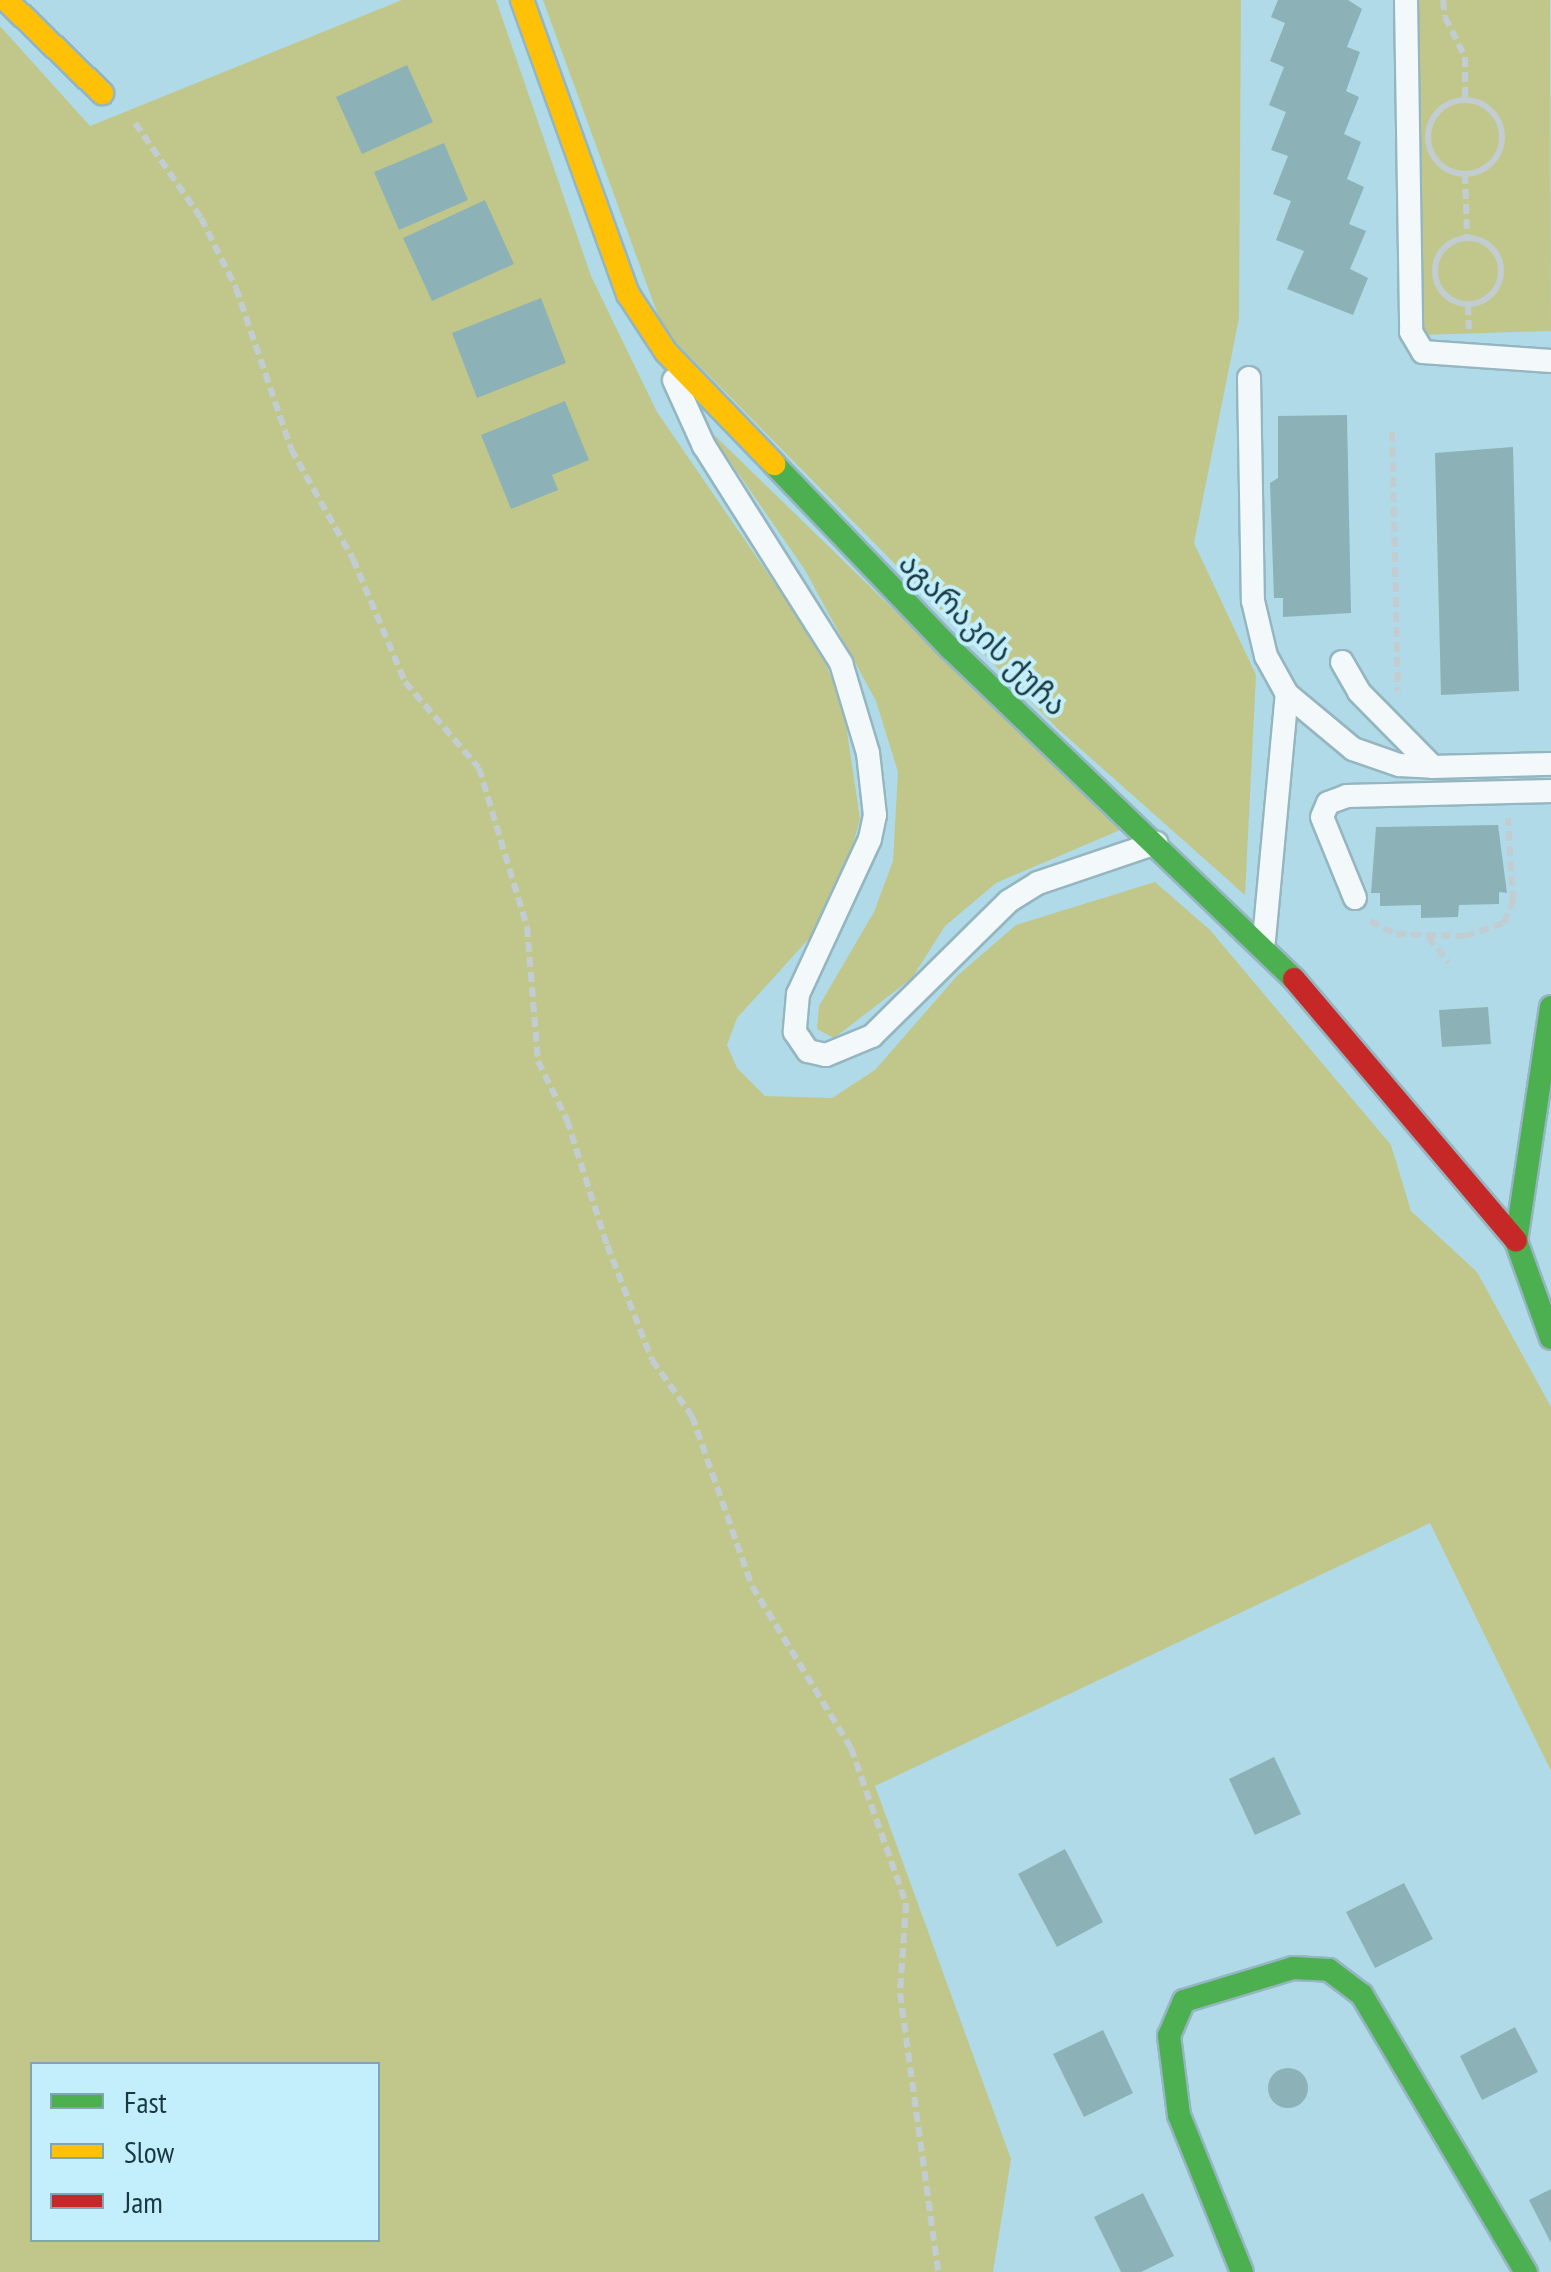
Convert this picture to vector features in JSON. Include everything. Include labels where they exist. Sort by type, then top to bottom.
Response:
[{"type":"street","points":[[6,0],[102,93]]},
{"type":"street","name":"აგარაკის ქუჩა","points":[[522,0],[628,294],[666,352],[950,648],[1264,944],[1516,1241]]},
{"type":"street","points":[[1551,1007],[1516,1241],[1551,1338]]},
{"type":"street","points":[[1242,2272],[1179,2115],[1168,2074],[1169,2036],[1184,2000],[1292,1968],[1330,1970],[1362,1995],[1526,2272]]},
{"type":"lane","points":[[1406,0],[1411,332],[1423,352],[1551,361]]},
{"type":"lane","points":[[666,352],[680,405],[841,662],[868,753],[875,815],[870,840],[798,994],[795,1032],[808,1050],[826,1056],[872,1036],[1010,902],[1038,883],[1159,842]]},
{"type":"lane","points":[[1250,378],[1253,601],[1266,656],[1287,694],[1352,749],[1399,765],[1551,764]]},
{"type":"lane","points":[[1342,662],[1359,692],[1433,767]]},
{"type":"lane","points":[[1264,944],[1287,694]]},
{"type":"lane","points":[[1355,898],[1322,817],[1328,802],[1346,796],[1551,791]]},
{"type":"path","points":[[1443,0],[1466,57],[1465,98]]},
{"type":"path","points":[[102,93],[144,131],[202,218],[236,288],[291,449],[354,560],[406,682],[478,768],[526,927],[538,1060],[567,1120],[607,1245],[652,1360],[692,1416],[752,1586],[851,1748],[906,1903],[900,1993],[938,2272]]},
{"type":"path","points":[[1465,98],[1495,115],[1502,138],[1493,162],[1465,174],[1436,161],[1427,137],[1434,114],[1465,98]]},
{"type":"path","points":[[1465,174],[1467,236]]},
{"type":"path","points":[[1467,236],[1492,249],[1500,270],[1495,290],[1468,305],[1448,298],[1435,270],[1443,250],[1467,236]]},
{"type":"path","points":[[1392,432],[1399,731]]},
{"type":"path","points":[[1355,898],[1378,928],[1427,936],[1484,934],[1510,914],[1506,792]]},
{"type":"path","points":[[1427,936],[1448,963]]},
{"type":"green space","points":[[402,0],[496,0],[591,276],[657,412],[819,648],[843,705],[860,819],[846,870],[814,933],[737,1018],[727,1045],[737,1068],[765,1096],[832,1098],[875,1070],[957,976],[1016,925],[1155,882],[1210,930],[1391,1145],[1411,1211],[1477,1272],[1551,1407],[1551,1771],[1430,1523],[875,1786],[1011,2159],[993,2272],[0,2272],[0,26],[90,126]]},
{"type":"green space","points":[[543,0],[1241,0],[1239,318],[1194,543],[1256,675],[1245,895],[1057,728],[663,329]]},
{"type":"green space","points":[[1411,0],[1550,0],[1551,331],[1419,335]]},
{"type":"green space","points":[[707,428],[1120,830],[996,883],[945,926],[912,978],[834,1038],[817,1029],[819,1006],[874,912],[893,861],[898,772],[876,701],[805,570]]},
{"type":"building","points":[[1278,0],[1348,0],[1362,9],[1347,47],[1360,52],[1346,91],[1359,97],[1344,134],[1361,142],[1347,179],[1364,187],[1349,224],[1366,231],[1350,269],[1368,278],[1353,315],[1287,289],[1304,251],[1276,240],[1291,201],[1273,194],[1288,156],[1271,150],[1286,112],[1269,105],[1284,67],[1270,61],[1285,23],[1271,17]]},
{"type":"building","points":[[407,65],[433,122],[362,154],[336,97]]},
{"type":"building","points":[[444,143],[468,200],[399,230],[374,172]]},
{"type":"building","points":[[485,200],[514,264],[432,301],[403,238]]},
{"type":"building","points":[[541,298],[566,363],[477,398],[452,333]]},
{"type":"building","points":[[565,401],[589,460],[552,475],[558,490],[511,509],[481,435]]},
{"type":"building","points":[[1347,415],[1351,613],[1283,617],[1283,598],[1274,598],[1270,483],[1278,478],[1278,416]]},
{"type":"building","points":[[1513,447],[1519,691],[1441,695],[1435,453]]},
{"type":"building","points":[[1498,825],[1507,893],[1499,892],[1499,904],[1459,905],[1458,917],[1421,918],[1421,905],[1380,906],[1380,893],[1371,893],[1376,827]]},
{"type":"building","points":[[1488,1007],[1491,1044],[1442,1047],[1439,1010]]},
{"type":"building","points":[[1274,1757],[1301,1814],[1255,1835],[1229,1779]]},
{"type":"building","points":[[1065,1849],[1103,1922],[1057,1947],[1018,1874]]},
{"type":"building","points":[[1404,1883],[1433,1939],[1375,1968],[1346,1912]]},
{"type":"building","points":[[1515,2027],[1538,2072],[1482,2100],[1460,2056]]},
{"type":"building","points":[[1103,2030],[1133,2093],[1084,2117],[1053,2054]]},
{"type":"building","points":[[1288,2068],[1302,2074],[1308,2088],[1302,2102],[1288,2108],[1274,2102],[1268,2088],[1274,2074]]},
{"type":"building","points":[[1551,2189],[1551,2243],[1529,2200]]},
{"type":"building","points":[[1143,2193],[1174,2256],[1141,2272],[1121,2272],[1094,2217]]},
{"type":"traffic: fast","points":[[774,464],[950,648],[1294,979]]},
{"type":"traffic: fast","points":[[1551,1007],[1516,1241],[1551,1338]]},
{"type":"traffic: fast","points":[[1242,2272],[1179,2115],[1169,2036],[1184,2001],[1293,1968],[1329,1970],[1362,1995],[1526,2272]]},
{"type":"traffic: slow","points":[[6,0],[102,93]]},
{"type":"traffic: slow","points":[[522,0],[628,294],[666,352],[774,464]]},
{"type":"traffic: jam","points":[[1294,979],[1516,1241]]}]
